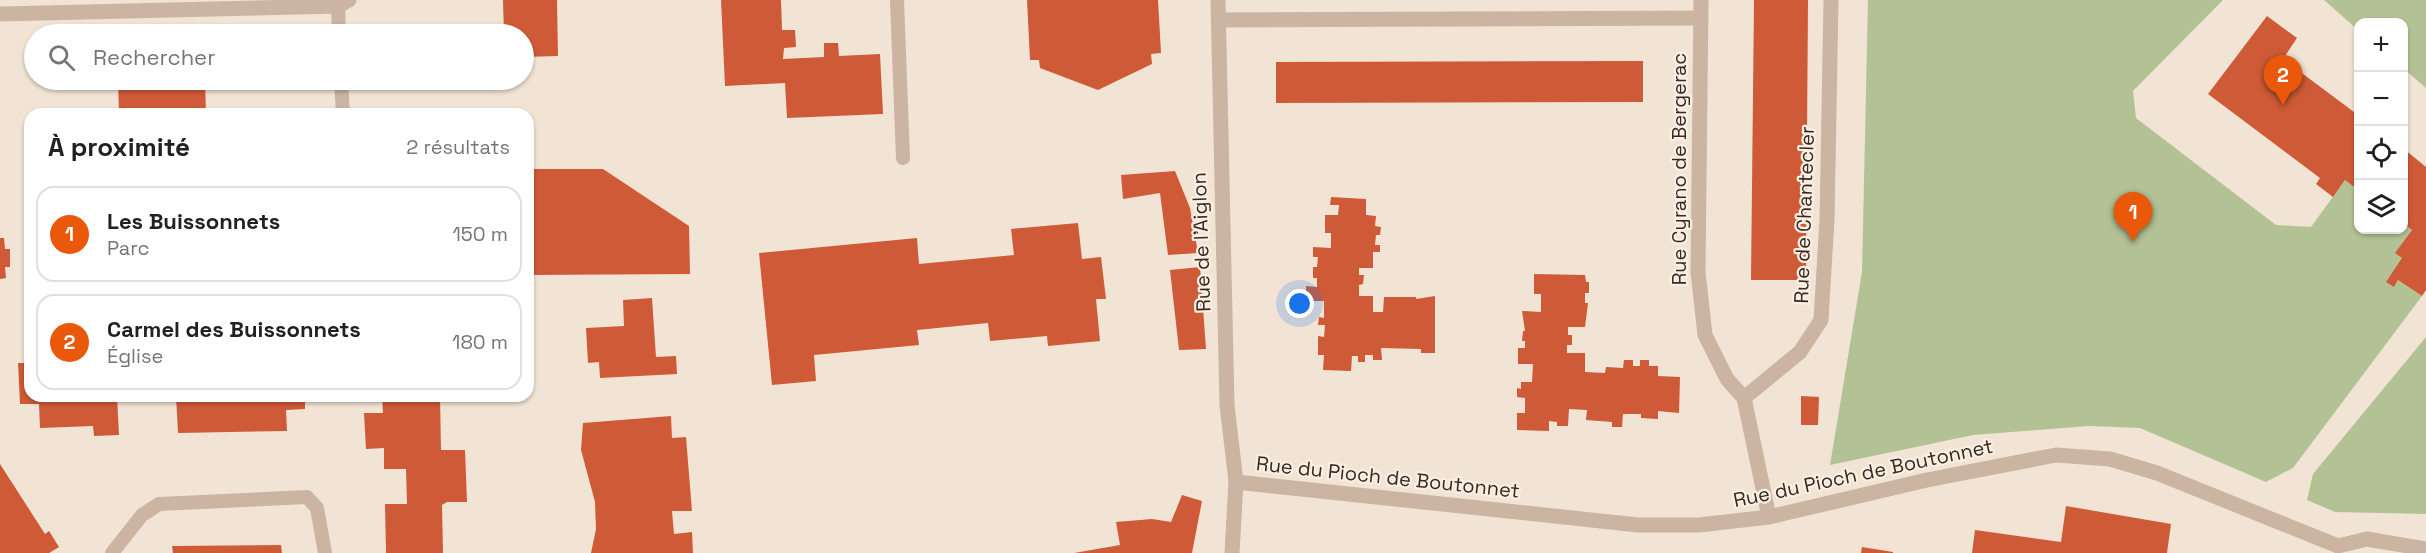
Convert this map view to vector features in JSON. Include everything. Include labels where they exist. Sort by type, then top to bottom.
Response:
[{"type":"street","name":"Rue de l'Aiglon","points":[[1218,0],[1220,188],[1227,393],[1236,482]]},
{"type":"street","name":"Rue Cyrano de Bergerac","points":[[1701,0],[1699,282],[1705,335],[1727,380],[1744,398]]},
{"type":"street","name":"Rue de Chantecler","points":[[1744,398],[1800,352],[1821,320],[1827,220],[1831,0]]},
{"type":"street","points":[[0,14],[343,3]]},
{"type":"street","points":[[1219,20],[1701,18]]},
{"type":"street","points":[[1744,398],[1768,517]]},
{"type":"street","name":"Rue du Pioch de Boutonnet","points":[[1232,553],[1236,482],[1638,525],[1699,525],[1768,517],[1927,480],[2056,455],[2110,459],[2157,473],[2340,549],[2367,539],[2426,549]]},
{"type":"lane","points":[[897,0],[903,158]]},
{"type":"lane","points":[[340,24],[343,3]]},
{"type":"lane","points":[[342,90],[343,108]]},
{"type":"lane","points":[[112,553],[142,515],[159,504],[307,497],[317,508],[325,553]]},
{"type":"green space","points":[[1868,0],[2223,0],[2133,91],[2136,118],[2276,225],[2311,227],[2345,180],[2354,187],[2354,234],[2408,234],[2408,227],[2412,230],[2396,253],[2402,258],[2394,287],[2398,280],[2422,296],[2293,468],[2266,482],[2140,428],[2088,426],[1973,435],[1830,465],[1862,272]]},
{"type":"green space","points":[[2324,0],[2426,0],[2426,88],[2408,72],[2408,18],[2354,18],[2354,26]]},
{"type":"green space","points":[[2426,337],[2426,514],[2335,512],[2307,500],[2313,474]]},
{"type":"building","points":[[503,0],[557,0],[558,56],[534,57],[534,24],[504,24]]},
{"type":"building","points":[[721,0],[781,0],[782,30],[795,30],[796,47],[784,48],[783,59],[824,57],[824,43],[838,43],[839,56],[880,54],[883,114],[787,118],[785,83],[725,86]]},
{"type":"building","points":[[1027,0],[1158,0],[1161,53],[1151,54],[1152,64],[1098,90],[1040,68],[1039,60],[1030,60]]},
{"type":"building","points":[[1754,0],[1808,0],[1806,280],[1751,280]]},
{"type":"building","points":[[2267,16],[2297,38],[2283,59],[2354,112],[2354,187],[2345,180],[2333,197],[2316,184],[2320,178],[2208,94]]},
{"type":"building","points":[[1643,61],[1643,102],[1276,103],[1276,62]]},
{"type":"building","points":[[118,90],[205,90],[206,108],[119,108]]},
{"type":"building","points":[[2408,152],[2426,167],[2426,290],[2422,296],[2398,280],[2394,287],[2386,282],[2402,258],[2395,253],[2412,230],[2408,227]]},
{"type":"building","points":[[534,169],[603,169],[689,226],[690,274],[534,275]]},
{"type":"building","points":[[1175,171],[1190,208],[1198,253],[1168,255],[1160,193],[1123,199],[1121,175]]},
{"type":"building","points":[[1331,197],[1366,199],[1366,215],[1376,216],[1375,226],[1381,227],[1380,235],[1376,235],[1375,245],[1380,245],[1380,252],[1373,252],[1373,268],[1359,268],[1359,275],[1364,275],[1363,284],[1359,285],[1359,296],[1373,296],[1373,312],[1383,312],[1384,297],[1416,297],[1416,299],[1435,296],[1435,353],[1421,353],[1421,349],[1381,348],[1382,360],[1373,360],[1373,355],[1365,355],[1365,362],[1358,362],[1358,356],[1352,356],[1351,371],[1323,370],[1324,355],[1318,355],[1318,336],[1324,337],[1325,325],[1318,325],[1319,317],[1324,318],[1324,301],[1306,301],[1306,286],[1317,287],[1317,278],[1313,278],[1313,267],[1317,267],[1318,257],[1313,257],[1313,247],[1331,248],[1331,233],[1325,233],[1325,215],[1338,215],[1339,205],[1330,205]]},
{"type":"building","points":[[1078,223],[1082,259],[1101,257],[1106,299],[1096,299],[1100,341],[1048,346],[1047,336],[990,341],[988,323],[917,330],[919,345],[814,355],[816,381],[772,385],[759,253],[917,238],[919,264],[1014,255],[1011,229]]},
{"type":"building","points":[[0,238],[4,238],[5,249],[10,249],[10,267],[5,267],[6,278],[0,279]]},
{"type":"building","points":[[1200,267],[1206,349],[1179,350],[1170,270]]},
{"type":"building","points":[[1534,274],[1585,275],[1586,282],[1589,282],[1589,293],[1585,293],[1585,303],[1588,303],[1585,327],[1568,327],[1568,335],[1572,335],[1572,345],[1567,345],[1567,353],[1585,353],[1585,372],[1605,373],[1606,367],[1623,368],[1624,360],[1633,360],[1633,366],[1640,366],[1640,360],[1649,360],[1649,366],[1658,366],[1658,376],[1680,377],[1679,413],[1658,411],[1658,419],[1641,418],[1641,414],[1623,414],[1622,427],[1612,427],[1612,422],[1586,420],[1587,410],[1569,409],[1568,426],[1557,426],[1557,422],[1549,421],[1549,431],[1517,430],[1517,413],[1525,413],[1525,398],[1517,397],[1517,388],[1521,389],[1521,382],[1532,382],[1533,364],[1518,364],[1518,348],[1525,348],[1525,341],[1522,341],[1523,331],[1525,331],[1522,311],[1541,312],[1541,294],[1534,294]]},
{"type":"building","points":[[652,298],[656,357],[676,356],[677,374],[600,378],[599,362],[588,363],[586,328],[624,326],[623,300]]},
{"type":"building","points":[[18,363],[24,363],[24,402],[117,402],[119,435],[94,436],[93,426],[40,428],[39,404],[20,404]]},
{"type":"building","points":[[1801,396],[1819,397],[1818,425],[1801,425]]},
{"type":"building","points":[[176,402],[305,402],[305,409],[286,410],[287,431],[178,433]]},
{"type":"building","points":[[382,402],[440,402],[441,450],[465,450],[467,502],[447,502],[442,505],[443,553],[386,553],[385,504],[407,504],[406,469],[384,469],[384,448],[366,449],[364,413],[383,413]]},
{"type":"building","points":[[671,416],[672,438],[686,437],[692,511],[672,511],[674,534],[692,532],[693,553],[591,553],[596,529],[595,502],[581,450],[583,423]]},
{"type":"building","points":[[0,464],[45,534],[49,531],[59,547],[49,553],[0,553]]},
{"type":"building","points":[[1182,495],[1202,501],[1192,553],[1074,553],[1120,545],[1116,522],[1152,519],[1171,522]]},
{"type":"building","points":[[2066,506],[2171,524],[2167,553],[1972,553],[1975,530],[2061,542]]},
{"type":"building","points":[[281,545],[282,553],[173,553],[172,546]]},
{"type":"building","points":[[1862,547],[1893,552],[1893,553],[1861,553]]},
{"type":"place","name":"Carmel des Buissonnets","points":[[2283,105]]},
{"type":"place","name":"Les Buissonnets","points":[[2133,242]]}]
